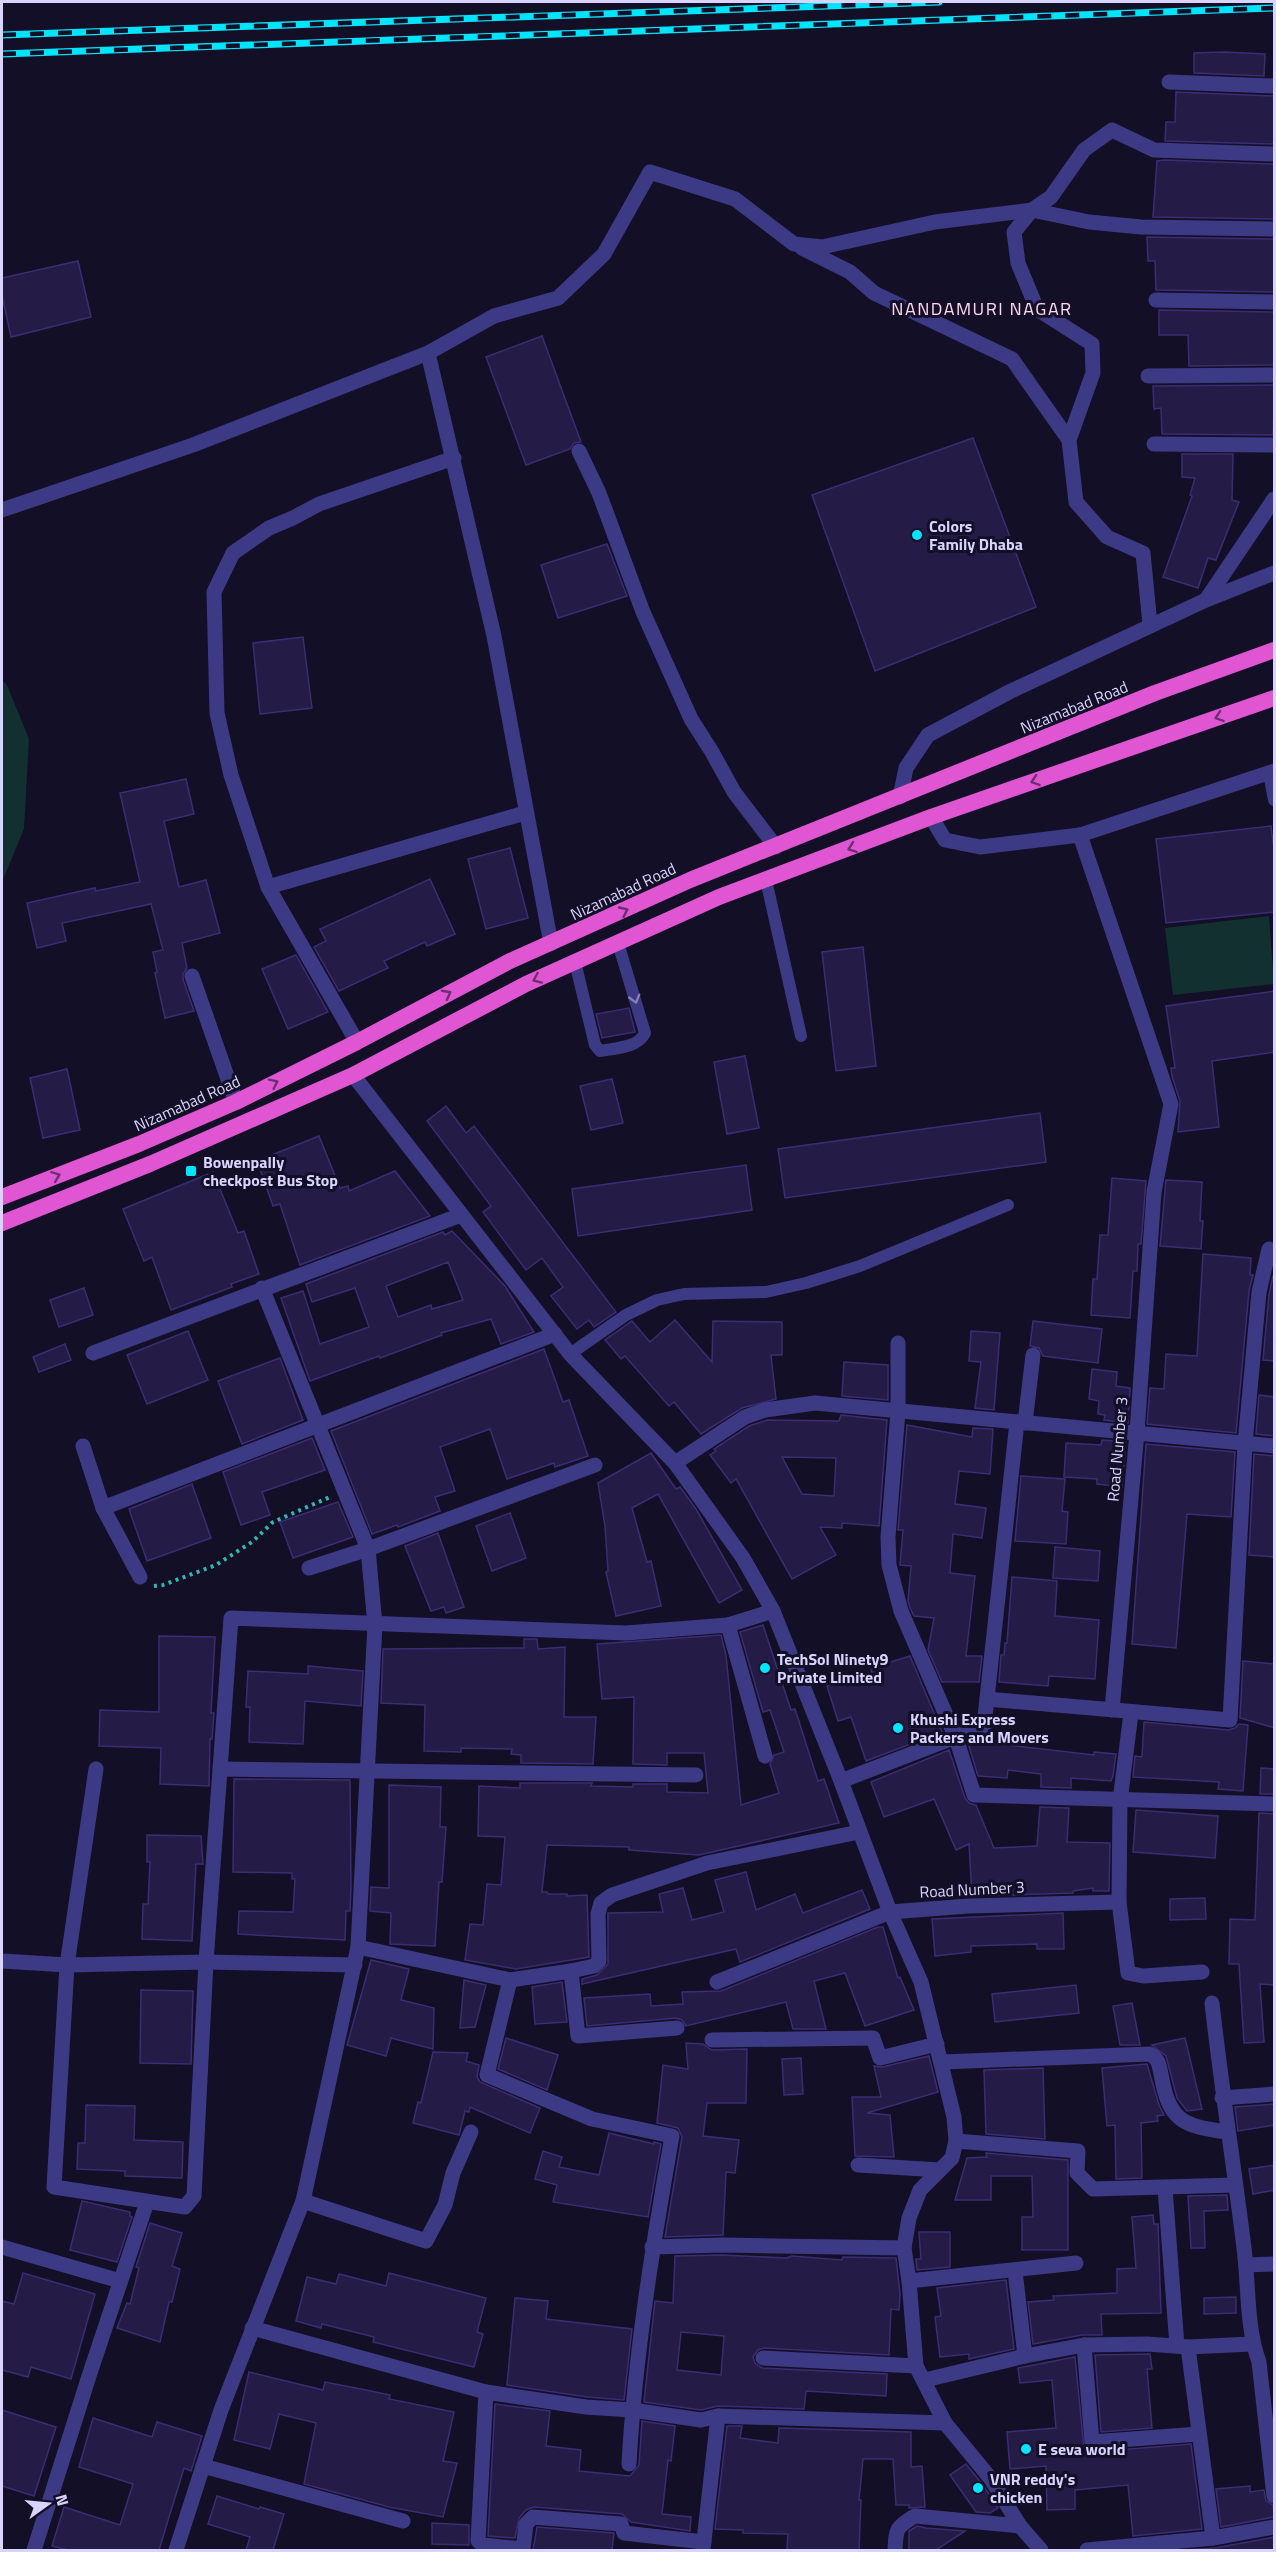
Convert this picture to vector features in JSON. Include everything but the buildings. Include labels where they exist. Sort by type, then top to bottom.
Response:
[{"type":"highway","name":"Nizamabad Road","points":[[2,1197],[139,1144],[236,1102],[357,1042],[510,961],[690,880],[1155,693],[1275,650]]},
{"type":"highway","points":[[2,1223],[150,1164],[353,1075],[526,984],[719,897],[931,817],[1275,698]]},
{"type":"street","points":[[1169,82],[1275,87]]},
{"type":"street","points":[[1150,626],[1143,553],[1107,537],[1076,502],[1069,440],[1093,374],[1092,344],[1037,309],[1018,263],[1014,232],[1032,210],[1051,197],[1084,150],[1112,130],[1154,150],[1275,154]]},
{"type":"street","points":[[2,510],[193,446],[428,353],[495,316],[558,298],[604,254],[650,172],[735,199],[794,244],[850,272],[874,293],[1012,359],[1069,440]]},
{"type":"street","points":[[794,244],[822,247],[935,222],[1032,210],[1089,222],[1142,227],[1275,230]]},
{"type":"street","points":[[1156,300],[1275,302]]},
{"type":"street","points":[[428,353],[494,636],[551,944]]},
{"type":"street","points":[[1148,376],[1275,375]]},
{"type":"street","points":[[1154,444],[1275,445]]},
{"type":"street","points":[[579,450],[599,493],[643,612],[690,719],[712,752],[734,792],[776,847]]},
{"type":"street","points":[[357,1042],[268,887],[231,776],[217,713],[214,592],[233,553],[269,528],[319,504],[454,458]]},
{"type":"street","points":[[1206,600],[1275,499]]},
{"type":"street","points":[[900,797],[906,768],[928,735],[1011,691],[1150,626],[1206,600],[1275,573]]},
{"type":"street","points":[[931,817],[945,840],[980,848],[1080,835],[1272,772]]},
{"type":"street","points":[[268,887],[525,813]]},
{"type":"street","name":"Road Number 3","points":[[1080,835],[1171,1104],[1154,1192],[1137,1432],[1112,1710]]},
{"type":"street","points":[[192,976],[236,1102]]},
{"type":"street","points":[[353,1075],[570,1354],[675,1463],[744,1558],[773,1611],[890,1912],[921,1982],[954,2116],[956,2141],[952,2158],[920,2190],[909,2218],[904,2248],[916,2366],[945,2423],[991,2479],[1020,2526],[1041,2550]]},
{"type":"street","points":[[93,1353],[461,1215]]},
{"type":"street","points":[[987,1700],[1230,1720],[1245,1444],[1259,1292],[1269,1250]]},
{"type":"street","points":[[176,2550],[221,2410],[303,2200],[358,1947],[375,1625],[368,1549],[262,1288]]},
{"type":"street","points":[[103,1508],[555,1334]]},
{"type":"street","points":[[898,1343],[898,1411],[888,1538],[893,1587],[901,1611],[956,1738],[974,1795],[1275,1804]]},
{"type":"street","points":[[841,1781],[984,1726],[1021,1423],[1033,1355]]},
{"type":"street","points":[[675,1463],[745,1417],[765,1410],[815,1403],[1275,1446]]},
{"type":"street","points":[[83,1446],[103,1508],[140,1577]]},
{"type":"street","points":[[309,1568],[368,1549],[596,1465]]},
{"type":"street","points":[[96,1769],[67,1965],[54,2187],[185,2207],[194,2196],[206,1962],[231,1618],[626,1634],[728,1625],[773,1611]]},
{"type":"street","points":[[728,1625],[765,1756]]},
{"type":"street","points":[[1131,1713],[1120,1801],[1119,1902],[1128,1973],[1143,1976],[1202,1972]]},
{"type":"street","points":[[220,1769],[696,1775]]},
{"type":"street","points":[[358,1947],[510,1980],[594,1966],[599,1961],[598,1914],[601,1903],[612,1895],[707,1863],[859,1832]]},
{"type":"street","name":"Road Number 3","points":[[717,1982],[890,1912],[968,1906],[1119,1902]]},
{"type":"street","points":[[2,1961],[67,1965],[206,1962],[355,1965]]},
{"type":"street","points":[[571,1971],[578,2036],[677,2028]]},
{"type":"street","points":[[510,1980],[487,2074],[592,2119],[672,2136],[652,2247],[632,2410],[629,2464]]},
{"type":"street","points":[[1212,2003],[1222,2098],[1246,2265],[1252,2344],[1259,2362],[1275,2496]]},
{"type":"street","points":[[712,2040],[873,2038],[880,2058],[937,2044]]},
{"type":"street","points":[[942,2062],[1150,2054],[1159,2063],[1164,2092],[1169,2107],[1176,2116],[1203,2129],[1227,2132]]},
{"type":"street","points":[[1222,2098],[1275,2094]]},
{"type":"street","points":[[303,2200],[426,2241],[445,2205],[453,2173],[471,2132]]},
{"type":"street","points":[[956,2141],[1078,2151],[1077,2173],[1093,2189],[1235,2185]]},
{"type":"street","points":[[858,2165],[940,2170]]},
{"type":"street","points":[[1165,2188],[1183,2346],[1214,2538]]},
{"type":"street","points":[[34,2550],[147,2202]]},
{"type":"street","points":[[652,2247],[722,2245],[904,2248]]},
{"type":"street","points":[[2,2247],[120,2282]]},
{"type":"street","points":[[909,2281],[1076,2263]]},
{"type":"street","points":[[1246,2265],[1275,2264]]},
{"type":"street","points":[[1015,2271],[1024,2356]]},
{"type":"street","points":[[252,2328],[486,2392],[586,2407],[632,2410],[701,2420],[718,2416],[945,2423]]},
{"type":"street","points":[[925,2380],[1024,2356],[1084,2345],[1252,2344]]},
{"type":"street","points":[[1084,2345],[1092,2442],[1199,2434]]},
{"type":"street","points":[[763,2358],[916,2366]]},
{"type":"street","points":[[486,2392],[478,2541],[483,2545],[523,2550],[526,2524],[534,2517],[621,2524],[624,2533],[703,2546],[718,2416]]},
{"type":"street","points":[[203,2466],[403,2522]]},
{"type":"street","points":[[895,2550],[897,2529],[915,2516],[1020,2526]]},
{"type":"street","points":[[1087,2550],[1214,2538],[1275,2527]]},
{"type":"lane","points":[[1272,772],[1275,800]]},
{"type":"lane","points":[[766,880],[801,1036]]},
{"type":"lane","points":[[575,962],[595,1045],[600,1051],[636,1044],[645,1033],[618,943]]},
{"type":"lane","points":[[570,1354],[626,1315],[657,1300],[684,1294],[766,1292],[806,1283],[860,1266],[1008,1205]]},
{"type":"path","points":[[140,1577],[148,1587],[163,1585],[216,1565],[252,1542],[273,1522],[344,1491]]},
{"type":"green space","points":[[2,680],[7,685],[29,739],[24,829],[2,882]]},
{"type":"green space","points":[[1269,916],[1274,984],[1173,995],[1165,928]]},
{"type":"railway","points":[[2,35],[939,2]]},
{"type":"railway","points":[[2,54],[1274,8]]},
{"type":"place","name":"Colors Family Dhaba","points":[[917,535]]},
{"type":"place","name":"Bowenpally checkpost Bus Stop","points":[[191,1171]]},
{"type":"place","name":"TechSol Ninety9 Private Limited","points":[[765,1668]]},
{"type":"place","name":"Khushi Express Packers and Movers","points":[[898,1728]]},
{"type":"place","name":"E seva world","points":[[1026,2449]]},
{"type":"place","name":"VNR reddy's chicken","points":[[978,2488]]},
{"type":"district","name":"NANDAMURI NAGAR","points":[[982,308]]}]
